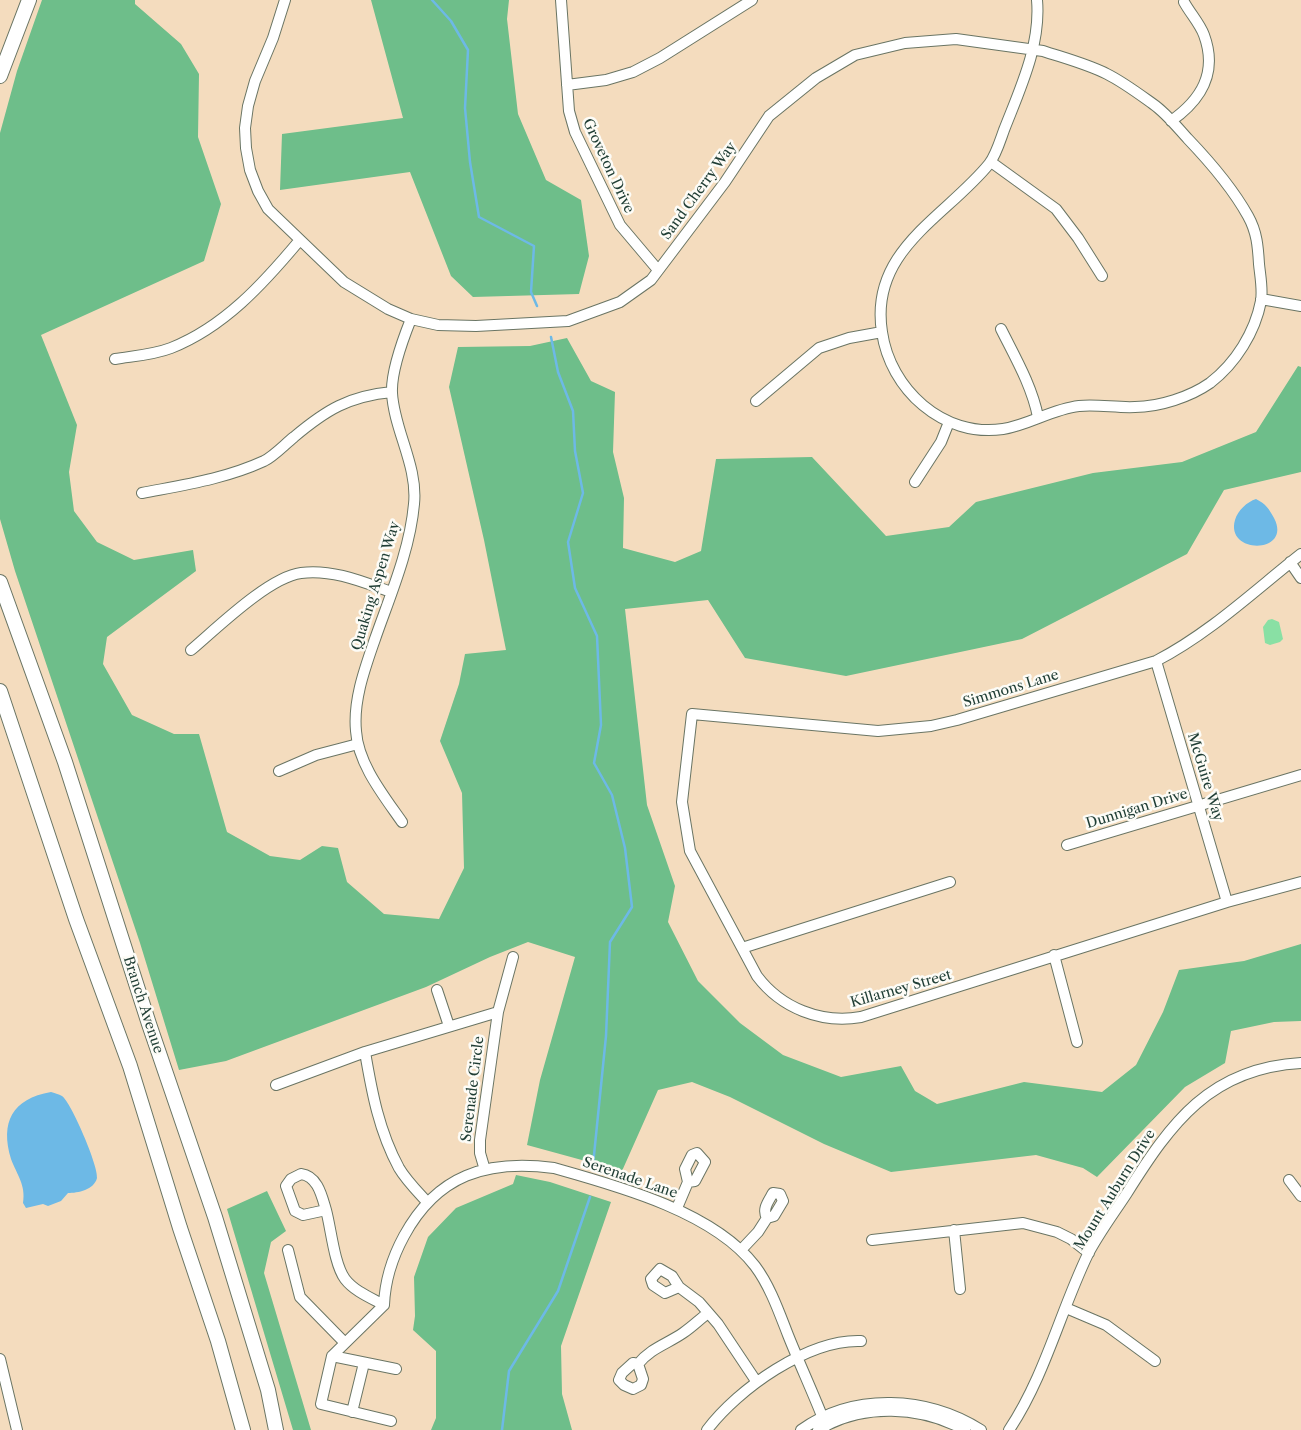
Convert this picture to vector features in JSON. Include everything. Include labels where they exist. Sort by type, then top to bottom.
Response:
[{"type":"highway","points":[[0,76],[29,0]]},
{"type":"highway","name":"Branch Avenue","points":[[0,582],[65,762],[149,1024],[215,1217],[268,1390],[276,1430]]},
{"type":"highway","points":[[0,691],[76,919],[130,1066],[180,1228],[218,1341],[243,1430]]},
{"type":"street","name":"Sand Cherry Way","points":[[285,0],[273,38],[255,81],[248,106],[245,128],[250,170],[258,191],[268,208],[299,241],[344,282],[388,309],[411,320],[438,325],[476,326],[568,320],[620,302],[651,280],[726,182],[769,116],[816,78],[855,54],[905,43],[956,39],[1033,49],[1107,74],[1157,106],[1206,158],[1248,216],[1257,238],[1261,299],[1252,332],[1238,354],[1209,384],[1164,403],[1139,407],[1081,406],[1038,417],[1000,430],[981,430],[949,422],[935,415],[909,393],[897,376],[886,352],[882,332],[880,302],[894,266],[906,246],[991,162]]},
{"type":"street","name":"Groveton Drive","points":[[562,0],[567,85],[572,121],[583,151],[620,225],[658,270]]},
{"type":"street","points":[[567,85],[606,80],[633,72],[660,58],[752,0]]},
{"type":"street","points":[[1038,0],[1033,49],[991,162],[1056,209],[1078,238],[1102,276]]},
{"type":"street","points":[[1170,121],[1187,110],[1203,90],[1208,76],[1208,57],[1204,35],[1184,2]]},
{"type":"street","points":[[115,359],[170,348],[204,330],[246,300],[299,241]]},
{"type":"street","points":[[1261,299],[1301,306]]},
{"type":"street","name":"Quaking Aspen Way","points":[[402,822],[372,776],[358,744],[355,713],[363,673],[392,592],[407,542],[414,504],[413,481],[392,392],[400,345],[411,320]]},
{"type":"street","points":[[1001,329],[1024,375],[1038,417]]},
{"type":"street","points":[[756,401],[819,348],[849,338],[882,332]]},
{"type":"street","points":[[142,493],[228,475],[266,460],[318,417],[342,402],[370,394],[392,392]]},
{"type":"street","points":[[916,482],[941,442],[949,422]]},
{"type":"street","name":"Simmons Lane","points":[[692,714],[878,731],[931,726],[1156,661],[1181,648],[1209,629],[1301,554]]},
{"type":"street","points":[[1290,562],[1301,578]]},
{"type":"street","points":[[191,650],[258,594],[283,579],[300,573],[337,574],[392,592]]},
{"type":"street","name":"McGuire Way","points":[[1156,661],[1227,902]]},
{"type":"street","name":"Killarney Street","points":[[692,714],[682,802],[690,851],[757,976],[775,996],[794,1008],[810,1013],[842,1019],[861,1017],[1054,955],[1227,902],[1301,882]]},
{"type":"street","points":[[279,770],[316,755],[358,744]]},
{"type":"street","name":"Dunnigan Drive","points":[[1067,845],[1301,775]]},
{"type":"street","points":[[742,948],[950,882]]},
{"type":"street","points":[[1054,955],[1077,1042]]},
{"type":"street","name":"Serenade Circle","points":[[485,1170],[480,1153],[480,1140],[498,1012],[513,957]]},
{"type":"street","points":[[437,990],[449,1026]]},
{"type":"street","name":"Serenade Circle","points":[[276,1085],[365,1052],[498,1012]]},
{"type":"street","points":[[365,1052],[372,1097],[385,1138],[400,1168],[426,1202]]},
{"type":"street","name":"Mount Auburn Drive","points":[[1009,1430],[1032,1393],[1089,1253],[1160,1142],[1198,1102],[1213,1091],[1242,1075],[1267,1068],[1301,1063]]},
{"type":"street","name":"Serenade Lane","points":[[384,1305],[385,1285],[400,1244],[418,1211],[426,1202],[454,1182],[485,1170],[518,1165],[554,1168],[677,1208],[706,1224],[741,1250],[756,1268],[770,1292],[798,1358],[822,1424]]},
{"type":"street","points":[[326,1210],[298,1215],[287,1194],[286,1186],[288,1182],[301,1174],[310,1177],[319,1188],[326,1210],[340,1269],[345,1280],[384,1305],[332,1356],[321,1404],[391,1421]]},
{"type":"street","points":[[1288,1180],[1301,1196]]},
{"type":"street","points":[[677,1208],[688,1182]]},
{"type":"street","points":[[741,1250],[758,1232],[767,1218]]},
{"type":"street","points":[[872,1240],[1023,1223],[1057,1232],[1071,1239],[1089,1253]]},
{"type":"street","points":[[954,1230],[960,1289]]},
{"type":"street","points":[[288,1250],[300,1297],[345,1343]]},
{"type":"street","points":[[679,1287],[699,1302],[756,1381]]},
{"type":"street","points":[[1066,1308],[1106,1325],[1155,1361]]},
{"type":"street","points":[[638,1364],[653,1350],[683,1333],[708,1313]]},
{"type":"street","points":[[707,1430],[718,1416],[756,1381],[798,1358],[838,1342],[861,1341]]},
{"type":"street","points":[[332,1356],[396,1370]]},
{"type":"street","points":[[0,1359],[17,1430]]},
{"type":"street","points":[[352,1412],[364,1363]]},
{"type":"street","points":[[822,1424],[871,1403],[910,1404],[948,1414],[981,1430]]},
{"type":"street","points":[[802,1430],[854,1415],[898,1411],[934,1418],[965,1430]]},
{"type":"green space","points":[[42,0],[135,0],[135,4],[181,44],[199,74],[198,137],[221,204],[204,261],[41,335],[77,425],[69,472],[74,511],[97,542],[134,560],[193,550],[196,571],[107,637],[103,664],[132,715],[174,734],[199,734],[227,832],[270,856],[300,860],[322,846],[338,848],[347,882],[384,914],[439,919],[464,868],[462,793],[440,741],[459,684],[465,654],[506,650],[484,540],[449,387],[458,347],[530,346],[567,338],[591,381],[615,392],[613,452],[624,498],[623,548],[675,562],[701,551],[716,459],[812,457],[886,536],[949,527],[976,502],[1093,473],[1182,462],[1256,432],[1298,366],[1301,367],[1301,472],[1224,490],[1187,554],[1022,639],[846,676],[745,658],[708,600],[625,609],[647,805],[675,886],[668,922],[698,981],[740,1023],[783,1055],[841,1077],[901,1066],[915,1091],[937,1104],[1024,1082],[1102,1092],[1136,1065],[1163,1012],[1179,970],[1244,961],[1301,944],[1301,1021],[1274,1022],[1231,1031],[1225,1063],[1185,1087],[1097,1177],[1083,1168],[1036,1155],[891,1172],[824,1144],[730,1097],[692,1082],[658,1090],[622,1171],[527,1145],[540,1080],[575,957],[528,942],[490,957],[426,987],[226,1061],[179,1070],[140,943],[15,571],[0,519],[0,133],[17,71]]},
{"type":"green space","points":[[371,0],[509,0],[507,19],[518,114],[546,180],[581,200],[589,256],[579,294],[473,297],[451,276],[410,172],[280,190],[282,134],[403,118]]},
{"type":"green space","points":[[1272,619],[1279,622],[1283,639],[1270,645],[1265,643],[1263,627],[1268,620]]},
{"type":"green space","points":[[516,1175],[550,1182],[611,1202],[561,1346],[562,1394],[572,1430],[431,1430],[436,1418],[436,1351],[413,1330],[415,1316],[414,1277],[428,1237],[456,1208],[513,1184]]},
{"type":"green space","points":[[267,1191],[286,1231],[271,1242],[264,1273],[311,1430],[293,1430],[227,1209]]},
{"type":"water","points":[[1256,499],[1269,509],[1277,530],[1275,538],[1267,544],[1258,546],[1240,540],[1235,531],[1235,520],[1238,513],[1246,504]]},
{"type":"water","points":[[51,1092],[62,1096],[72,1110],[94,1161],[97,1178],[89,1188],[68,1193],[61,1201],[48,1206],[43,1204],[26,1208],[23,1203],[22,1185],[11,1159],[8,1146],[7,1134],[9,1123],[12,1114],[27,1100]]},
{"type":"waterway","points":[[432,0],[451,21],[468,50],[465,108],[470,162],[479,217],[534,246],[531,292],[537,306]]},
{"type":"waterway","points":[[551,337],[558,372],[573,411],[575,451],[583,493],[568,542],[575,588],[597,636],[601,725],[594,763],[612,795],[625,848],[632,907],[610,942],[606,1036],[593,1165]]},
{"type":"waterway","points":[[502,1430],[509,1371],[558,1291],[590,1197]]}]
